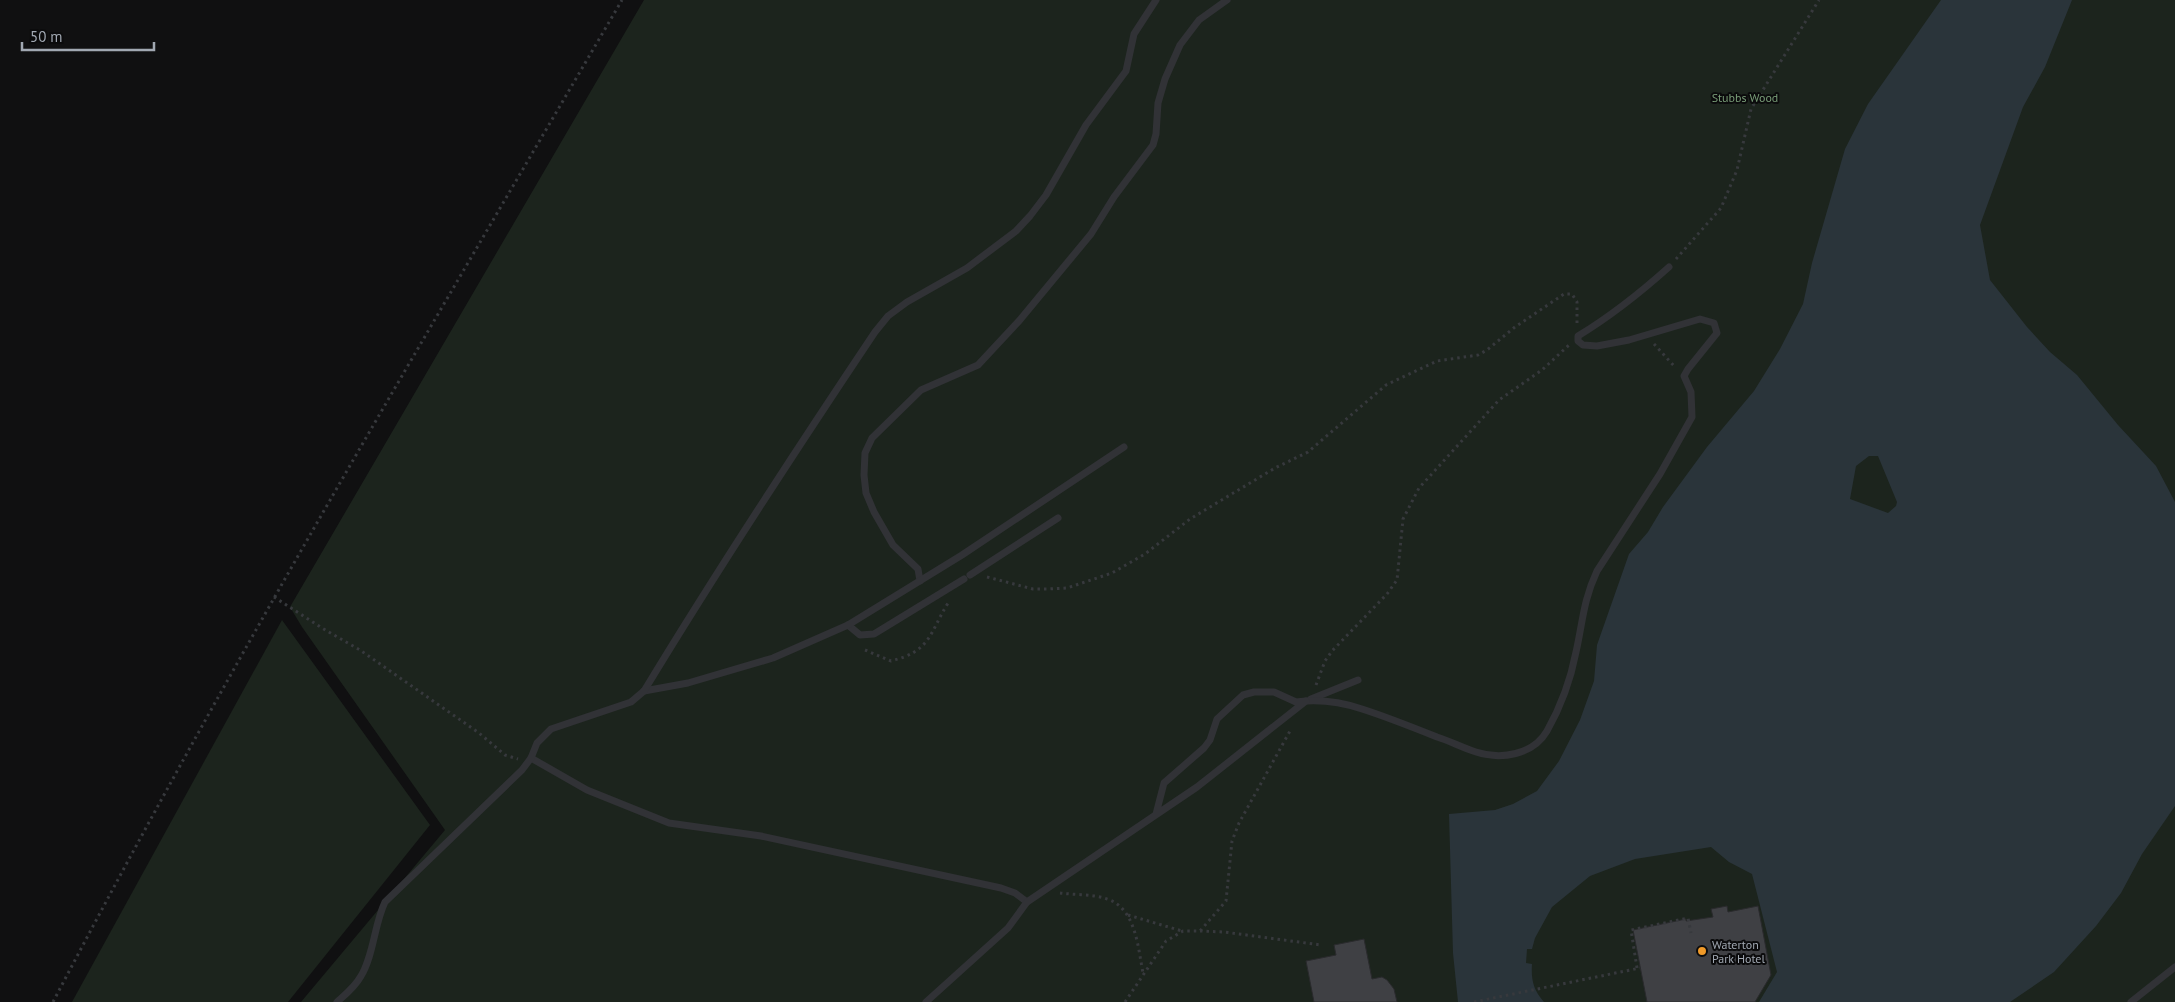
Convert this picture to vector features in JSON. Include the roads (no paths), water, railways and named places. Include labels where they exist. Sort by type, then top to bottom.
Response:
[{"type":"lane","points":[[337,1002],[356,984],[365,968],[380,912],[385,902],[529,760],[537,743],[551,729],[631,702],[644,691],[773,485],[875,332],[888,316],[907,302],[967,268],[1016,231],[1030,216],[1046,195],[1086,125],[1126,71],[1134,34],[1156,0]]},
{"type":"lane","points":[[920,581],[918,569],[893,545],[874,512],[866,493],[864,475],[865,453],[872,438],[921,390],[978,365],[1019,321],[1091,234],[1114,197],[1153,145],[1156,134],[1158,103],[1165,79],[1180,45],[1199,20],[1227,0]]},
{"type":"lane","points":[[1156,814],[1164,783],[1204,748],[1210,740],[1217,719],[1243,695],[1254,692],[1274,692],[1296,702],[1326,702],[1361,709],[1477,753],[1513,754],[1529,750],[1546,731],[1563,694],[1576,653],[1583,606],[1597,571],[1660,474],[1692,417],[1691,392],[1684,376],[1717,333],[1714,323],[1700,319],[1647,336],[1587,346],[1580,343],[1578,336],[1606,319],[1669,266]]},
{"type":"lane","points":[[644,691],[688,683],[773,658],[848,625],[962,555],[1124,448]]},
{"type":"lane","points":[[848,625],[860,635],[874,634],[1058,518]]},
{"type":"lane","points":[[926,1002],[1008,928],[1027,902],[1196,787],[1306,701],[1358,680]]},
{"type":"lane","points":[[529,760],[587,790],[669,824],[761,836],[838,851],[882,863],[1001,888],[1015,893],[1027,902]]},
{"type":"lane","points":[[2131,1002],[2175,967]]},
{"type":"place","name":"Waterton Park Hotel","points":[[1702,951]]},
{"type":"park label","name":"Stubbs Wood","points":[[1745,97]]}]
